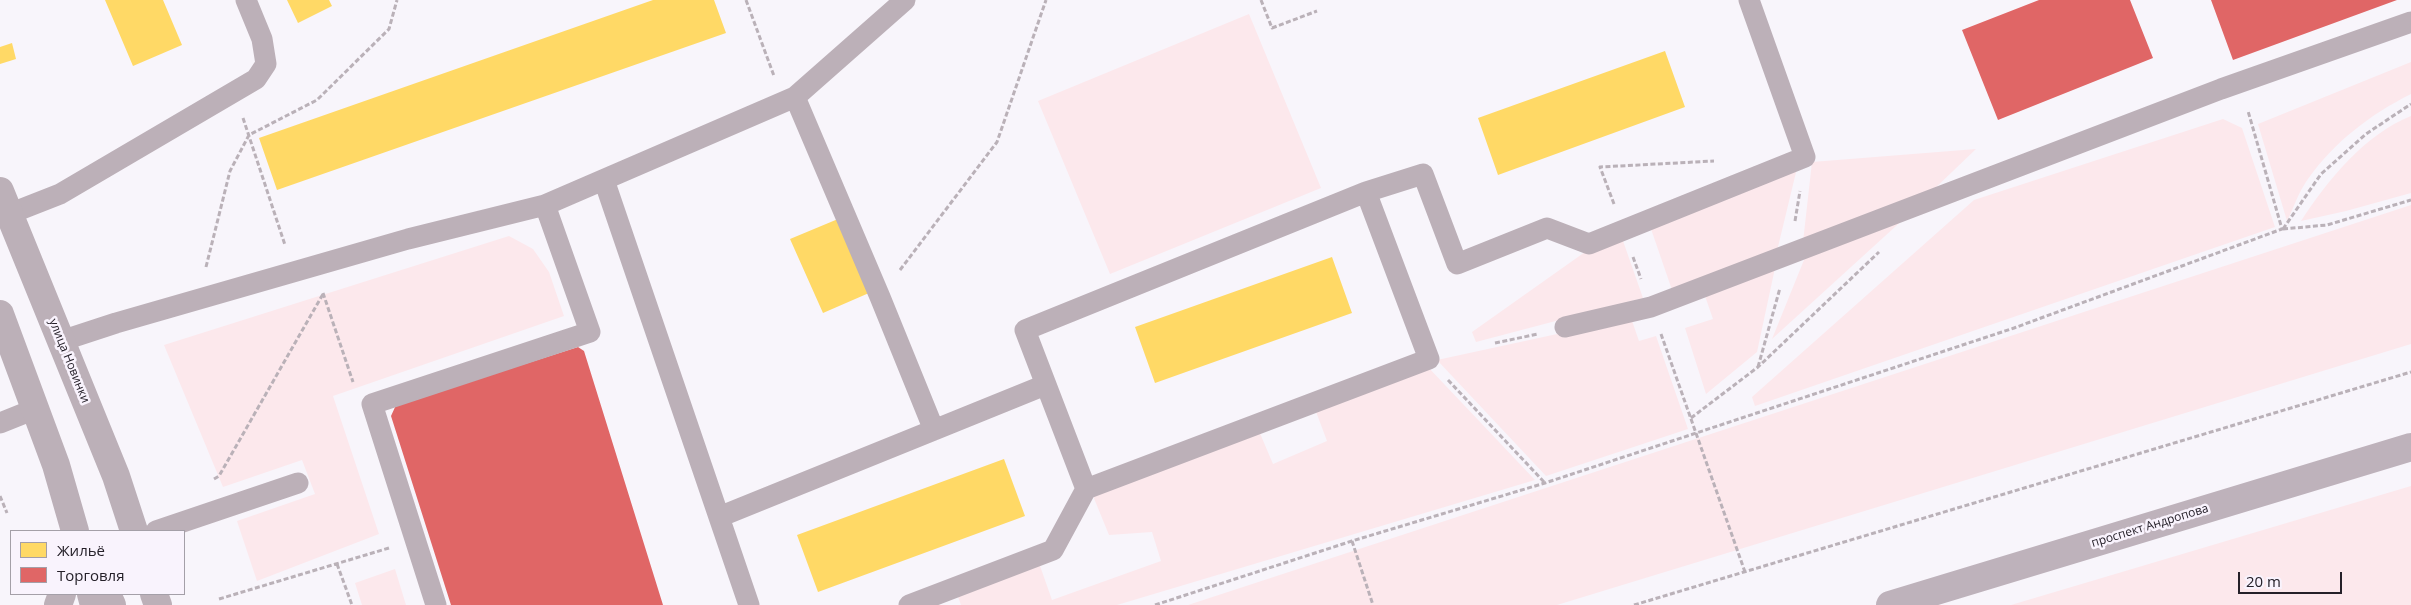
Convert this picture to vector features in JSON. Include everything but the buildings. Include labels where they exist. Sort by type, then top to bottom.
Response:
[{"type":"main road","name":"проспект Андропова","points":[[1890,605],[2411,447]]},
{"type":"street","name":"улица Новинки","points":[[5,203],[116,476],[134,530]]},
{"type":"street","points":[[0,314],[56,465],[73,528]]},
{"type":"lane","points":[[5,203],[60,194],[256,79],[266,64],[262,40],[246,0]]},
{"type":"lane","points":[[61,341],[116,323],[408,239],[545,205],[790,100],[905,0]]},
{"type":"lane","points":[[1086,488],[1025,330],[1366,192],[1423,174],[1457,264],[1547,228],[1589,244],[1806,157],[1749,0]]},
{"type":"lane","points":[[1565,328],[1651,307],[2102,134],[2411,22]]},
{"type":"lane","points":[[790,100],[880,297],[934,430]]},
{"type":"lane","points":[[604,180],[749,605]]},
{"type":"lane","points":[[909,605],[1053,550],[1086,488],[1429,359],[1366,192]]},
{"type":"lane","points":[[436,605],[372,404],[590,332],[545,205]]},
{"type":"lane","points":[[719,517],[1045,385]]},
{"type":"lane","points":[[0,423],[35,409]]},
{"type":"lane","points":[[159,530],[298,483]]},
{"type":"path","points":[[199,300],[230,171],[249,135],[317,100],[389,29],[397,0]]},
{"type":"path","points":[[746,0],[790,100]]},
{"type":"path","points":[[880,297],[997,142],[1046,0]]},
{"type":"path","points":[[1261,0],[1272,28],[1317,11]]},
{"type":"path","points":[[2240,83],[2282,229]]},
{"type":"path","points":[[2282,229],[2321,174],[2366,134],[2411,104]]},
{"type":"path","points":[[249,135],[294,272]]},
{"type":"path","points":[[1717,161],[1600,167],[1624,229],[1745,572]]},
{"type":"path","points":[[1155,605],[1352,541],[1545,483],[2014,328],[2282,229],[2327,225],[2411,200]]},
{"type":"path","points":[[1691,418],[1758,367],[1880,252]]},
{"type":"path","points":[[315,267],[359,398],[372,404]]},
{"type":"path","points":[[212,480],[219,476],[323,293]]},
{"type":"path","points":[[1496,343],[1565,328]]},
{"type":"path","points":[[1429,359],[1545,483]]},
{"type":"path","points":[[1634,605],[2411,372]]},
{"type":"path","points":[[0,496],[7,513]]},
{"type":"path","points":[[219,599],[416,540]]},
{"type":"path","points":[[1352,541],[1373,605]]},
{"type":"path","points":[[337,564],[352,605]]},
{"type":"shaded area","points":[[1249,14],[1321,188],[1110,274],[1038,101]]},
{"type":"shaded area","points":[[2411,62],[2411,94],[2354,130],[2329,153],[2305,184],[2287,221],[2258,124]]},
{"type":"shaded area","points":[[2411,116],[2411,193],[2301,221],[2348,160],[2378,134]]},
{"type":"shaded area","points":[[2223,119],[2242,128],[2275,227],[1755,406],[1752,397],[1974,200]]},
{"type":"shaded area","points":[[1976,149],[1929,194],[1803,242],[1812,162]]},
{"type":"shaded area","points":[[1798,164],[1777,251],[1672,290],[1650,226]]},
{"type":"shaded area","points":[[2411,205],[2411,344],[1557,605],[1188,605]]},
{"type":"shaded area","points":[[1907,216],[1772,339],[1806,255]]},
{"type":"shaded area","points":[[509,236],[533,249],[549,272],[564,316],[333,396],[379,534],[257,581],[237,521],[315,494],[302,460],[223,487],[164,345]]},
{"type":"shaded area","points":[[1622,238],[1643,298],[1476,342],[1472,332],[1585,252]]},
{"type":"shaded area","points":[[1775,268],[1757,352],[1706,394],[1685,328],[1713,319],[1705,296]]},
{"type":"shaded area","points":[[1631,318],[1639,341],[1656,336],[1688,429],[1546,476],[1437,360]]},
{"type":"shaded area","points":[[1427,366],[1535,480],[1117,605],[961,605],[957,594],[1039,563],[1052,600],[1161,561],[1152,532],[1109,535],[1091,491],[1259,431],[1273,464],[1327,441],[1315,409]]},
{"type":"shaded area","points":[[2411,486],[2411,605],[2011,605]]},
{"type":"shaded area","points":[[395,569],[406,605],[362,605],[355,583]]}]
